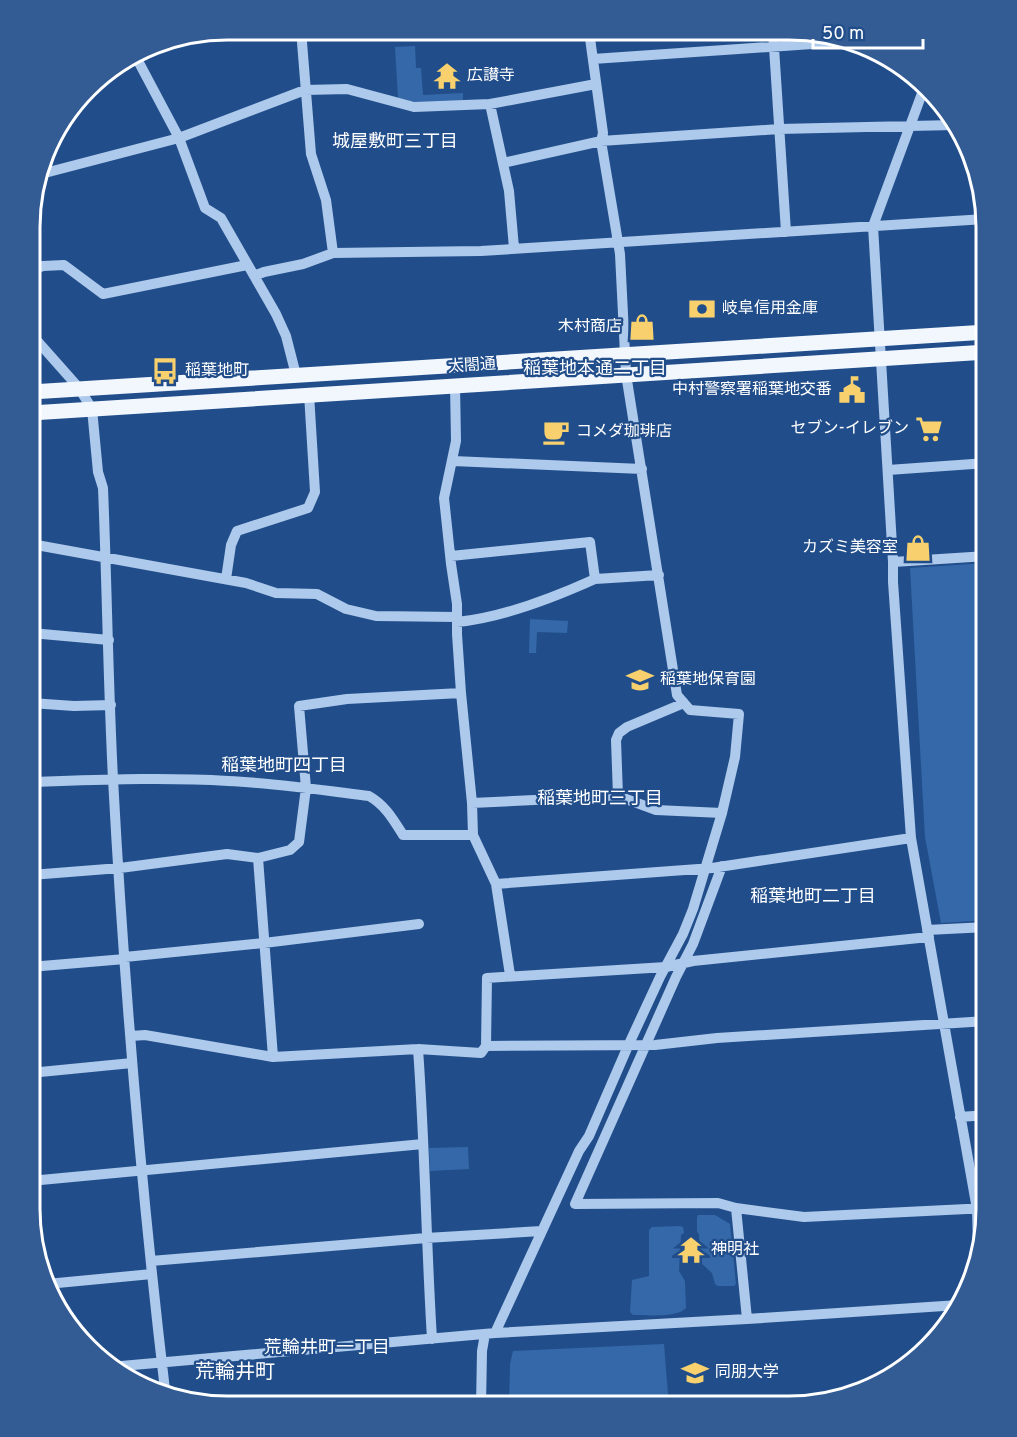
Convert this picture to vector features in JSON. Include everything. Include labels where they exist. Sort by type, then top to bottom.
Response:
[{"type":"main road","name":"太閤通","points":[[40,391],[977,333]]},
{"type":"main road","name":"太閤通","points":[[40,412],[977,353]]},
{"type":"street","points":[[302,40],[311,154],[326,200],[333,253]]},
{"type":"street","points":[[482,1396],[482,1351],[579,1151],[589,1136],[628,1046],[683,934],[722,813],[735,757],[739,714],[690,710],[677,695],[626,374],[620,254],[601,141],[603,133],[590,40]]},
{"type":"street","points":[[774,40],[786,232]]},
{"type":"street","points":[[593,60],[821,43]]},
{"type":"street","points":[[139,63],[179,138],[205,208],[221,218],[276,314],[286,336],[296,375]]},
{"type":"street","points":[[49,172],[179,138],[305,90],[347,89],[414,107],[490,104],[596,84]]},
{"type":"street","points":[[921,95],[873,226],[894,562],[893,582],[911,838],[960,1117],[976,1184]]},
{"type":"street","points":[[490,104],[509,191],[514,248]]},
{"type":"street","points":[[503,162],[601,141],[779,129],[946,125]]},
{"type":"street","points":[[254,276],[333,253],[480,251],[976,220]]},
{"type":"street","points":[[40,267],[64,265],[102,294],[248,265]]},
{"type":"street","points":[[40,344],[79,388],[92,409],[98,472],[103,488],[113,779],[132,1063],[164,1385]]},
{"type":"street","points":[[455,385],[456,441],[444,498],[457,619],[473,835],[496,884],[510,975]]},
{"type":"street","points":[[226,579],[231,545],[237,531],[308,508],[315,492],[309,394]]},
{"type":"street","points":[[453,461],[642,469]]},
{"type":"street","points":[[888,470],[977,464]]},
{"type":"street","points":[[451,556],[590,542],[595,579]]},
{"type":"street","points":[[40,546],[246,583],[276,593],[317,594],[346,609],[376,616],[457,619],[487,617],[563,594],[595,579],[659,575]]},
{"type":"street","points":[[894,562],[977,557]]},
{"type":"street","points":[[40,634],[109,640]]},
{"type":"street","points":[[40,874],[120,868],[227,854],[258,858],[290,850],[299,842],[306,788],[299,706],[347,699],[461,693]]},
{"type":"street","points":[[618,796],[615,740],[619,733],[684,703]]},
{"type":"street","points":[[40,704],[111,705]]},
{"type":"street","points":[[40,782],[113,779],[228,781],[306,788],[369,796],[378,801],[403,835],[473,835]]},
{"type":"street","points":[[472,803],[618,796],[656,810],[722,813]]},
{"type":"street","points":[[496,884],[705,869],[911,838]]},
{"type":"street","points":[[258,858],[273,1057]]},
{"type":"street","points":[[722,866],[693,944],[644,1046],[575,1204],[718,1203],[736,1208],[804,1217],[976,1209]]},
{"type":"street","points":[[40,966],[419,924]]},
{"type":"street","points":[[131,1036],[145,1035],[273,1057],[418,1049],[481,1053],[486,1046],[487,978],[666,968],[684,962],[976,928]]},
{"type":"street","points":[[486,1046],[644,1046],[717,1038],[976,1022]]},
{"type":"street","points":[[418,1049],[424,1129],[426,1238],[432,1339]]},
{"type":"street","points":[[40,1072],[132,1063]]},
{"type":"street","points":[[960,1117],[976,1116]]},
{"type":"street","points":[[40,1180],[423,1144]]},
{"type":"street","points":[[736,1208],[747,1319]]},
{"type":"street","points":[[151,1260],[541,1231]]},
{"type":"street","points":[[56,1283],[152,1274]]},
{"type":"street","points":[[126,1366],[490,1334],[949,1306]]},
{"type":"shaded area","points":[[415,46],[416,68],[421,68],[423,95],[463,93],[463,101],[415,102],[398,98],[395,47]]},
{"type":"shaded area","points":[[977,564],[976,921],[941,923],[925,837],[910,568]]},
{"type":"shaded area","points":[[530,619],[568,621],[567,633],[537,632],[536,653],[529,653]]},
{"type":"shaded area","points":[[468,1147],[469,1169],[430,1171],[429,1148]]},
{"type":"shaded area","points":[[698,1215],[715,1215],[730,1224],[736,1284],[734,1286],[715,1284],[712,1273],[700,1262]]},
{"type":"shaded area","points":[[652,1227],[683,1227],[684,1233],[681,1235],[679,1271],[685,1281],[686,1308],[669,1315],[633,1315],[630,1312],[632,1280],[649,1276],[649,1230]]},
{"type":"shaded area","points":[[664,1344],[668,1396],[509,1396],[510,1364],[513,1351]]},
{"type":"place","name":"広讃寺","points":[[447,76]]},
{"type":"place","name":"岐阜信用金庫","points":[[702,309]]},
{"type":"place","name":"木村商店","points":[[642,327]]},
{"type":"place","name":"稲葉地町","points":[[165,371]]},
{"type":"place","name":"中村警察署稲葉地交番","points":[[852,390]]},
{"type":"place","name":"セブン-イレブン","points":[[929,429]]},
{"type":"place","name":"コメダ珈琲店","points":[[556,432]]},
{"type":"place","name":"カズミ美容室","points":[[918,548]]},
{"type":"place","name":"稲葉地保育園","points":[[640,680]]},
{"type":"place","name":"神明社","points":[[691,1250]]},
{"type":"place","name":"同朋大学","points":[[695,1373]]},
{"type":"district","name":"城屋敷町三丁目","points":[[395,142]]},
{"type":"district","name":"稲葉地本通二丁目","points":[[595,369]]},
{"type":"district","name":"稲葉地町四丁目","points":[[284,766]]},
{"type":"district","name":"稲葉地町三丁目","points":[[600,799]]},
{"type":"district","name":"稲葉地町二丁目","points":[[813,897]]},
{"type":"district","name":"荒輪井町一丁目","points":[[327,1348]]},
{"type":"district","name":"荒輪井町","points":[[235,1373]]}]
